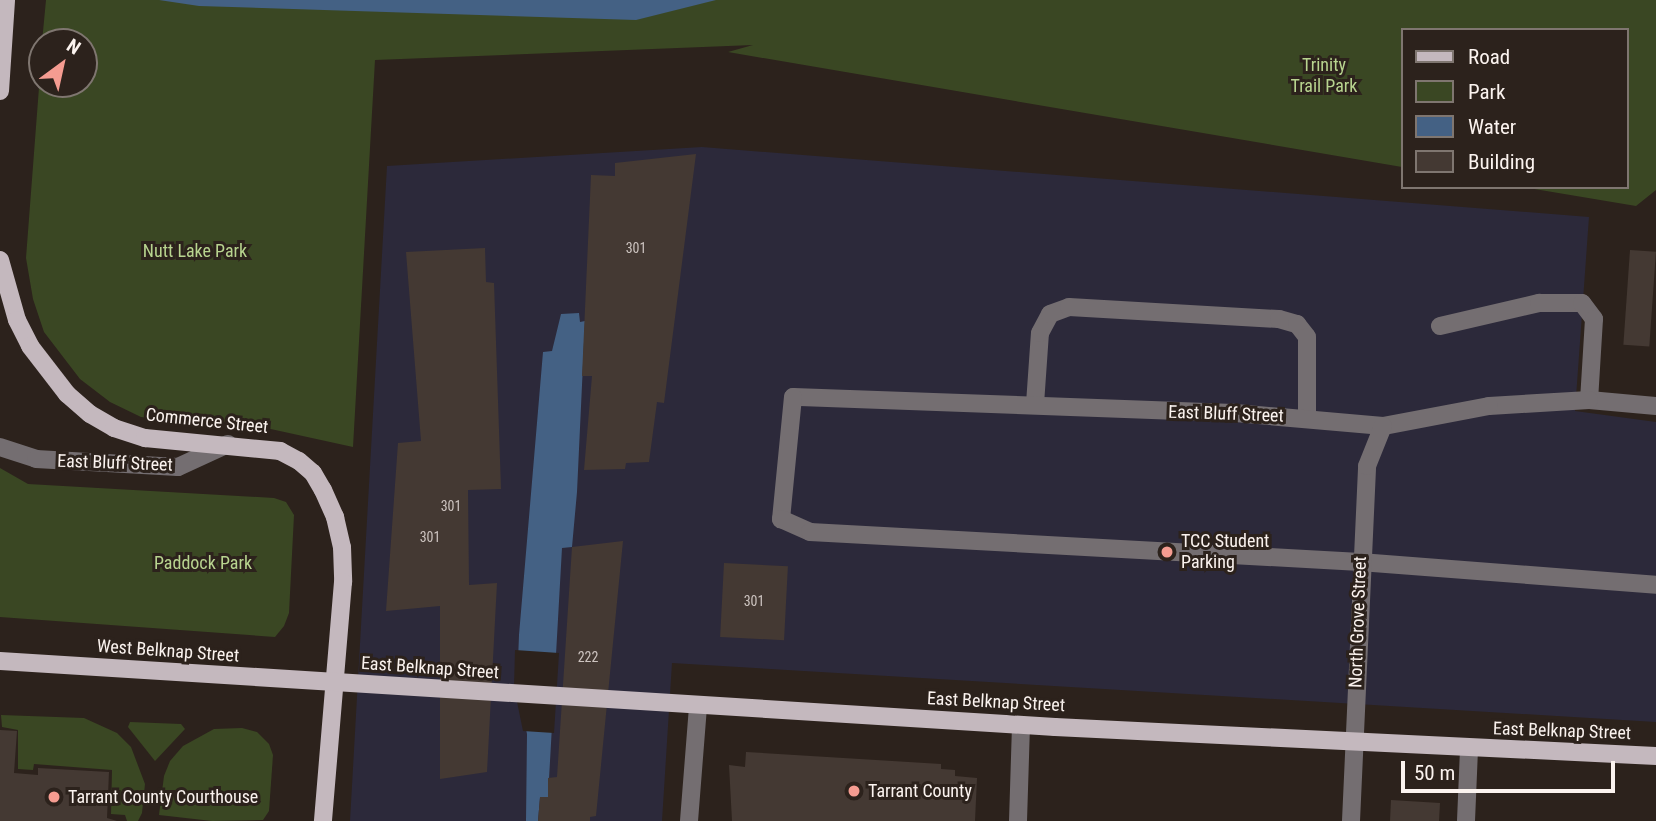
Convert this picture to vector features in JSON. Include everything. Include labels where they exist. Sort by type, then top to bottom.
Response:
[{"type":"main road","points":[[0,91],[6,0]]},
{"type":"main road","name":"Commerce Street","points":[[0,260],[17,320],[30,346],[67,394],[90,414],[114,428],[145,438],[280,451],[299,461],[313,473],[335,517],[341,547],[342,582],[323,821]]},
{"type":"main road","name":"West Belknap Street","points":[[0,661],[334,683]]},
{"type":"main road","name":"East Belknap Street","points":[[334,683],[1353,744],[1656,756]]},
{"type":"street","points":[[1440,326],[1539,303],[1582,303],[1594,319],[1588,400]]},
{"type":"street","points":[[1035,404],[1040,333],[1050,314],[1069,307],[1279,319],[1297,324],[1307,337],[1307,417]]},
{"type":"street","name":"East Bluff Street","points":[[1360,562],[810,532],[781,519],[793,397],[1035,404],[1092,409],[1307,417],[1383,426],[1489,406],[1588,400],[1656,406]]},
{"type":"street","name":"North Grove Street","points":[[1351,821],[1360,562],[1367,466],[1383,426]]},
{"type":"street","name":"East Bluff Street","points":[[0,447],[36,459],[177,467],[228,444]]},
{"type":"street","points":[[1360,562],[1656,584]]},
{"type":"street","points":[[689,821],[698,706]]},
{"type":"street","points":[[1018,821],[1021,725]]},
{"type":"street","points":[[1466,821],[1469,748]]},
{"type":"shaded area","points":[[702,147],[1589,217],[1575,411],[1656,422],[1656,722],[672,663],[662,821],[350,821],[387,166]]},
{"type":"green space","name":"Nutt Lake Park","points":[[46,0],[1656,0],[1656,190],[1636,206],[1535,189],[1628,189],[1628,28],[1400,28],[1400,167],[728,52],[753,45],[375,60],[353,447],[257,426],[209,426],[141,417],[110,402],[80,379],[44,332],[33,299],[26,258],[38,98],[98,98],[98,28],[43,28]]},
{"type":"green space","name":"Paddock Park","points":[[0,468],[28,484],[274,498],[286,502],[294,515],[289,613],[284,626],[275,637],[0,617]]},
{"type":"green space","points":[[1,715],[84,718],[117,733],[131,747],[145,784],[142,813],[138,821],[127,821],[125,815],[111,814],[112,770],[34,764],[33,770],[18,769],[18,730],[2,727]]},
{"type":"green space","points":[[130,722],[181,724],[185,729],[155,761],[128,727]]},
{"type":"green space","points":[[242,728],[257,732],[269,744],[273,755],[269,811],[263,820],[212,821],[159,815],[164,776],[170,761],[183,746],[214,729]]},
{"type":"water","points":[[159,0],[716,0],[636,20],[199,6]]},
{"type":"water","points":[[579,313],[580,322],[585,321],[577,492],[572,547],[562,548],[548,797],[540,798],[538,821],[526,821],[527,734],[517,687],[543,352],[552,351],[561,314]]},
{"type":"pier","points":[[515,650],[559,653],[554,733],[523,731],[514,687]]},
{"type":"building","points":[[696,154],[664,403],[657,402],[649,462],[626,463],[625,469],[584,470],[592,376],[582,376],[591,175],[615,176],[615,163]]},
{"type":"building","points":[[485,248],[486,282],[494,283],[501,489],[468,490],[469,585],[497,583],[487,772],[440,779],[440,606],[386,611],[398,443],[421,441],[406,252]]},
{"type":"building","points":[[1630,250],[1656,252],[1649,347],[1623,345]]},
{"type":"building","points":[[623,541],[596,816],[590,817],[590,821],[538,821],[540,797],[548,797],[548,778],[557,777],[572,547]]},
{"type":"building","points":[[724,563],[788,566],[784,640],[720,637]]},
{"type":"building","name":"Tarrant County Courthouse","points":[[0,730],[17,731],[14,773],[38,775],[38,768],[109,772],[107,818],[117,821],[0,821]]},
{"type":"building","name":"Tarrant County","points":[[746,752],[941,764],[941,769],[955,770],[955,776],[977,778],[975,821],[732,821],[729,765],[745,767]]},
{"type":"building","points":[[1391,800],[1440,803],[1439,821],[1390,821]]},
{"type":"place","name":"TCC Student Parking","points":[[1167,552]]},
{"type":"place","name":"Tarrant County","points":[[854,791]]},
{"type":"place","name":"Tarrant County Courthouse","points":[[54,797]]},
{"type":"park label","name":"Trinity Trail Park","points":[[1324,76]]}]
